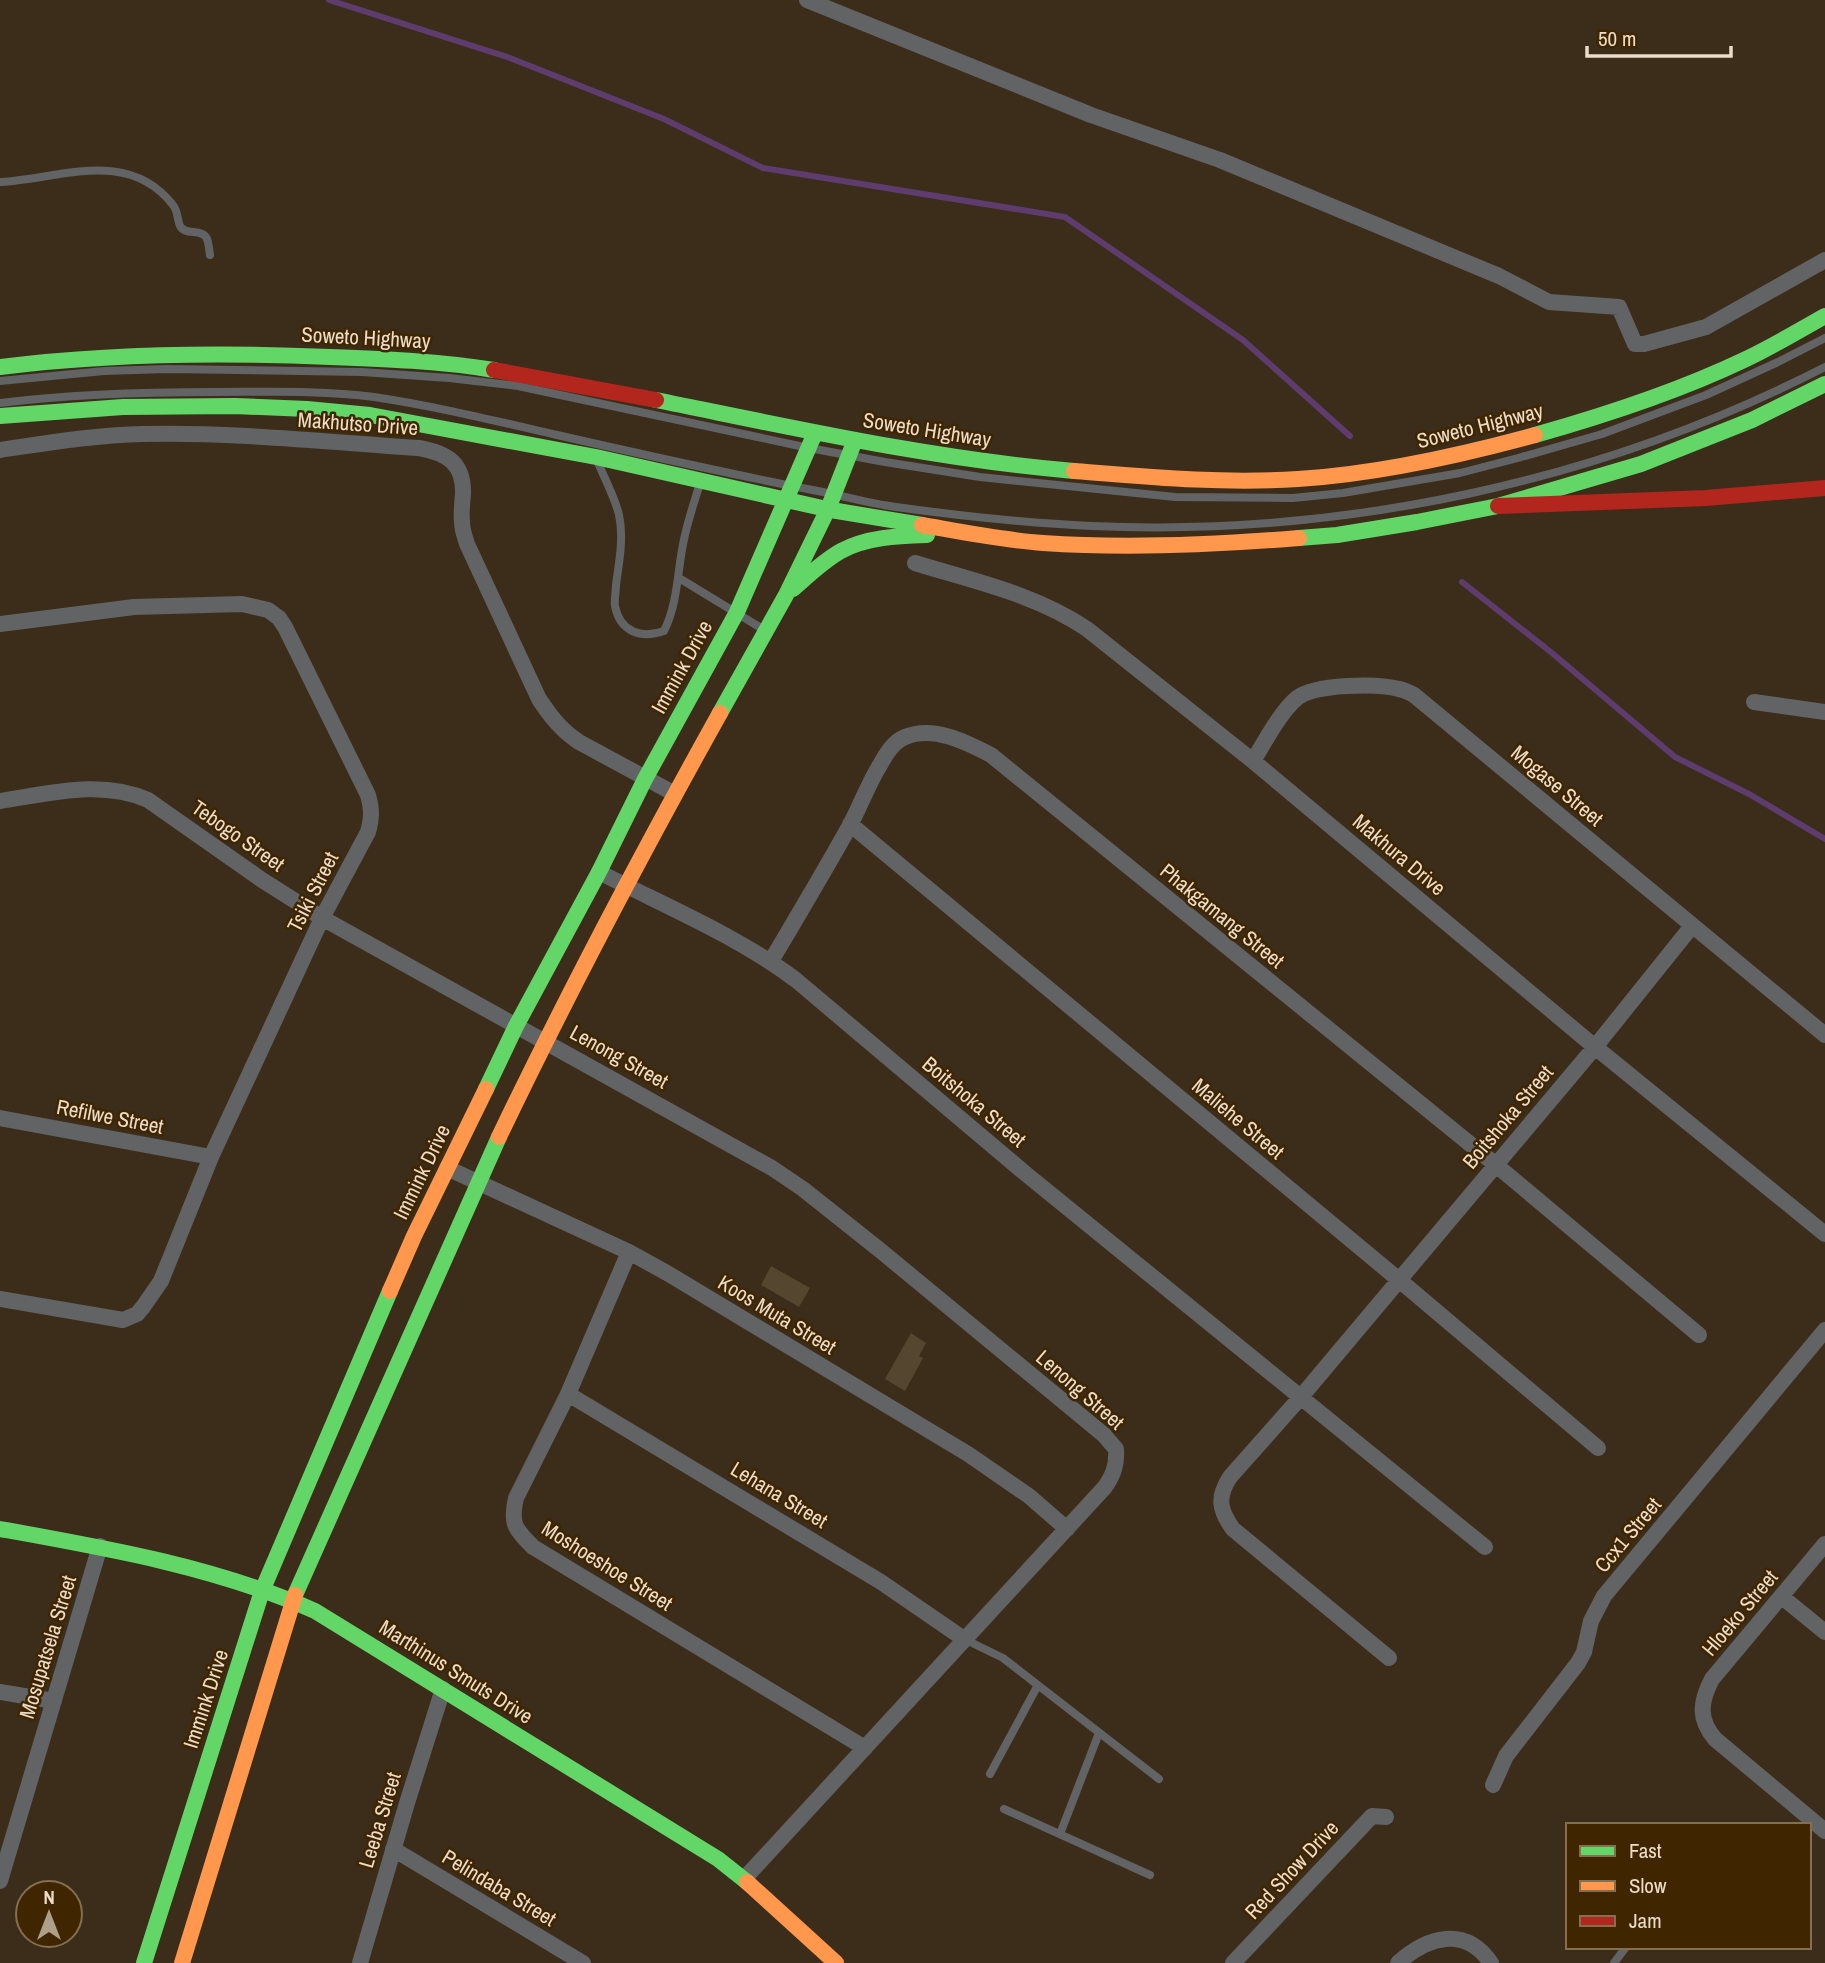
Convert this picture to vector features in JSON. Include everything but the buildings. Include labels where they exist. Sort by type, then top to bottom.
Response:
[{"type":"main road","name":"Soweto Highway","points":[[0,367],[102,356],[156,355],[287,354],[408,360],[493,369],[852,448],[1162,478],[1234,481],[1346,475],[1401,466],[1548,432],[1654,398],[1745,360],[1825,316]]},
{"type":"main road","points":[[0,416],[123,407],[235,406],[370,415],[596,457],[701,480],[789,493],[985,536],[1041,543],[1121,547],[1224,544],[1338,535],[1498,506],[1641,464],[1752,420],[1825,384]]},
{"type":"main road","name":"Immink Drive","points":[[144,1963],[262,1591],[414,1236],[516,1026],[599,872],[645,779],[737,612],[812,440]]},
{"type":"main road","points":[[182,1963],[293,1600],[478,1181],[545,1041],[626,886],[786,595],[831,502],[852,448]]},
{"type":"main road","points":[[1498,506],[1706,498],[1825,488]]},
{"type":"main road","points":[[786,595],[841,551],[860,543],[899,536],[985,536]]},
{"type":"main road","name":"Marthinus Smuts Drive","points":[[0,1529],[100,1546],[186,1566],[293,1600],[326,1616],[679,1834],[744,1879],[836,1963]]},
{"type":"street","points":[[807,0],[1091,115],[1220,160],[1499,276],[1549,302],[1619,307],[1635,344],[1706,327],[1825,260]]},
{"type":"street","name":"Makhutso Drive","points":[[0,450],[143,434],[405,447],[440,453],[455,464],[460,473],[463,495],[461,522],[467,544],[539,699],[552,719],[572,738],[675,794]]},
{"type":"street","name":"Makhura Drive","points":[[915,563],[1023,597],[1067,615],[1087,629],[1253,761],[1825,1234]]},
{"type":"street","name":"Tsiki Street","points":[[0,624],[134,607],[226,604],[268,610],[279,618],[285,627],[368,795],[372,809],[368,832],[322,918],[211,1157],[153,1294],[137,1314],[123,1320],[0,1299]]},
{"type":"street","name":"Mogase Street","points":[[1253,761],[1299,696],[1339,686],[1386,687],[1402,689],[1415,695],[1825,1035]]},
{"type":"street","points":[[1754,702],[1825,712]]},
{"type":"street","name":"Phakgamang Street","points":[[771,961],[893,745],[904,738],[928,733],[975,747],[1002,764],[1496,1165],[1699,1335]]},
{"type":"street","name":"Tebogo Street","points":[[0,802],[91,789],[133,793],[148,800],[262,880],[322,918],[545,1041]]},
{"type":"street","name":"Maliehe Street","points":[[850,824],[1598,1448]]},
{"type":"street","name":"Boitshoka Street","points":[[599,872],[771,961],[1026,1174],[1486,1547]]},
{"type":"street","name":"Boitshoka Street","points":[[1389,1658],[1233,1529],[1224,1517],[1224,1487],[1496,1165],[1692,926]]},
{"type":"street","name":"Lenong Street","points":[[545,1041],[772,1168],[803,1189],[902,1268],[1116,1448],[1112,1477],[1105,1487],[744,1879]]},
{"type":"street","name":"Refilwe Street","points":[[0,1118],[211,1157]]},
{"type":"street","name":"Koos Muta Street","points":[[447,1168],[629,1252],[667,1273],[968,1454],[1029,1496],[1067,1529]]},
{"type":"street","name":"Moshoeshoe Street","points":[[629,1252],[568,1394],[516,1498],[514,1525],[533,1547],[865,1748]]},
{"type":"street","name":"Ccx1 Street","points":[[1493,1785],[1506,1756],[1569,1676],[1584,1652],[1591,1621],[1604,1596],[1825,1330]]},
{"type":"street","name":"Lehana Street","points":[[568,1394],[881,1582],[964,1639]]},
{"type":"street","name":"Hloeko Street","points":[[1825,1544],[1712,1679],[1703,1700],[1703,1716],[1708,1730],[1716,1739],[1825,1831]]},
{"type":"street","name":"Mosupatsela Street","points":[[0,1881],[5,1844],[54,1701],[100,1546]]},
{"type":"street","points":[[1782,1597],[1825,1632]]},
{"type":"street","name":"Leeba Street","points":[[360,1963],[443,1689]]},
{"type":"street","points":[[0,1692],[54,1701]]},
{"type":"street","name":"Red Show Drive","points":[[1233,1963],[1372,1816],[1386,1817]]},
{"type":"street","name":"Pelindaba Street","points":[[393,1849],[583,1963]]},
{"type":"street","points":[[1398,1963],[1423,1944],[1439,1939],[1459,1939],[1474,1945],[1492,1963]]},
{"type":"lane","points":[[0,182],[90,170],[132,176],[158,190],[174,206],[183,230],[204,235],[210,255]]},
{"type":"lane","name":"Soweto Highway","points":[[852,448],[980,477],[1175,497],[1293,498],[1343,493],[1460,472],[1602,434],[1706,395],[1825,338]]},
{"type":"lane","points":[[831,502],[1021,522],[1166,527],[1317,517],[1410,505],[1491,489],[1586,463],[1692,427],[1784,388],[1825,367]]},
{"type":"lane","name":"Soweto Highway","points":[[0,381],[104,371],[167,369],[362,372],[449,377],[518,386],[812,440]]},
{"type":"lane","points":[[0,403],[134,392],[293,391],[371,397],[473,416],[715,471],[789,493]]},
{"type":"lane","points":[[596,457],[619,514],[622,539],[614,604],[619,619],[629,631],[652,635],[664,631],[679,578],[684,536],[701,480]]},
{"type":"lane","points":[[679,578],[766,631]]},
{"type":"lane","points":[[964,1639],[1003,1658],[1159,1779]]},
{"type":"lane","points":[[990,1774],[1038,1685]]},
{"type":"lane","points":[[1060,1834],[1099,1732]]},
{"type":"lane","points":[[1004,1809],[1150,1875]]},
{"type":"waterway","points":[[329,0],[510,58],[664,119],[763,168],[1065,217],[1243,340],[1350,436]]},
{"type":"waterway","points":[[1462,582],[1552,653],[1675,757],[1749,794],[1825,839]]},
{"type":"traffic: fast","points":[[1535,435],[1615,411],[1719,372],[1825,316]]},
{"type":"traffic: fast","points":[[0,367],[123,356],[247,354],[412,361],[494,370]]},
{"type":"traffic: fast","points":[[1299,538],[1337,535],[1498,506],[1641,464],[1752,420],[1825,384]]},
{"type":"traffic: fast","points":[[656,400],[916,451],[1074,471]]},
{"type":"traffic: fast","points":[[0,416],[123,407],[235,406],[370,415],[596,457],[831,510],[922,525]]},
{"type":"traffic: fast","points":[[486,1089],[645,779],[737,612],[815,433]]},
{"type":"traffic: fast","points":[[720,713],[786,595],[828,509],[855,440]]},
{"type":"traffic: fast","points":[[793,589],[828,559],[851,546],[883,538],[927,535]]},
{"type":"traffic: fast","points":[[295,1595],[499,1137]]},
{"type":"traffic: fast","points":[[144,1963],[262,1591],[390,1291]]},
{"type":"traffic: fast","points":[[0,1529],[120,1552],[200,1571],[239,1582],[315,1611],[718,1859],[747,1882]]},
{"type":"traffic: slow","points":[[1074,471],[1214,480],[1328,477],[1418,463],[1535,435]]},
{"type":"traffic: slow","points":[[922,525],[1012,540],[1075,545],[1171,545],[1299,538]]},
{"type":"traffic: slow","points":[[499,1137],[606,923],[720,713]]},
{"type":"traffic: slow","points":[[390,1291],[486,1089]]},
{"type":"traffic: slow","points":[[182,1963],[295,1595]]},
{"type":"traffic: slow","points":[[747,1882],[836,1963]]},
{"type":"traffic: jam","points":[[494,370],[656,400]]},
{"type":"traffic: jam","points":[[1498,506],[1706,498],[1825,488]]}]
